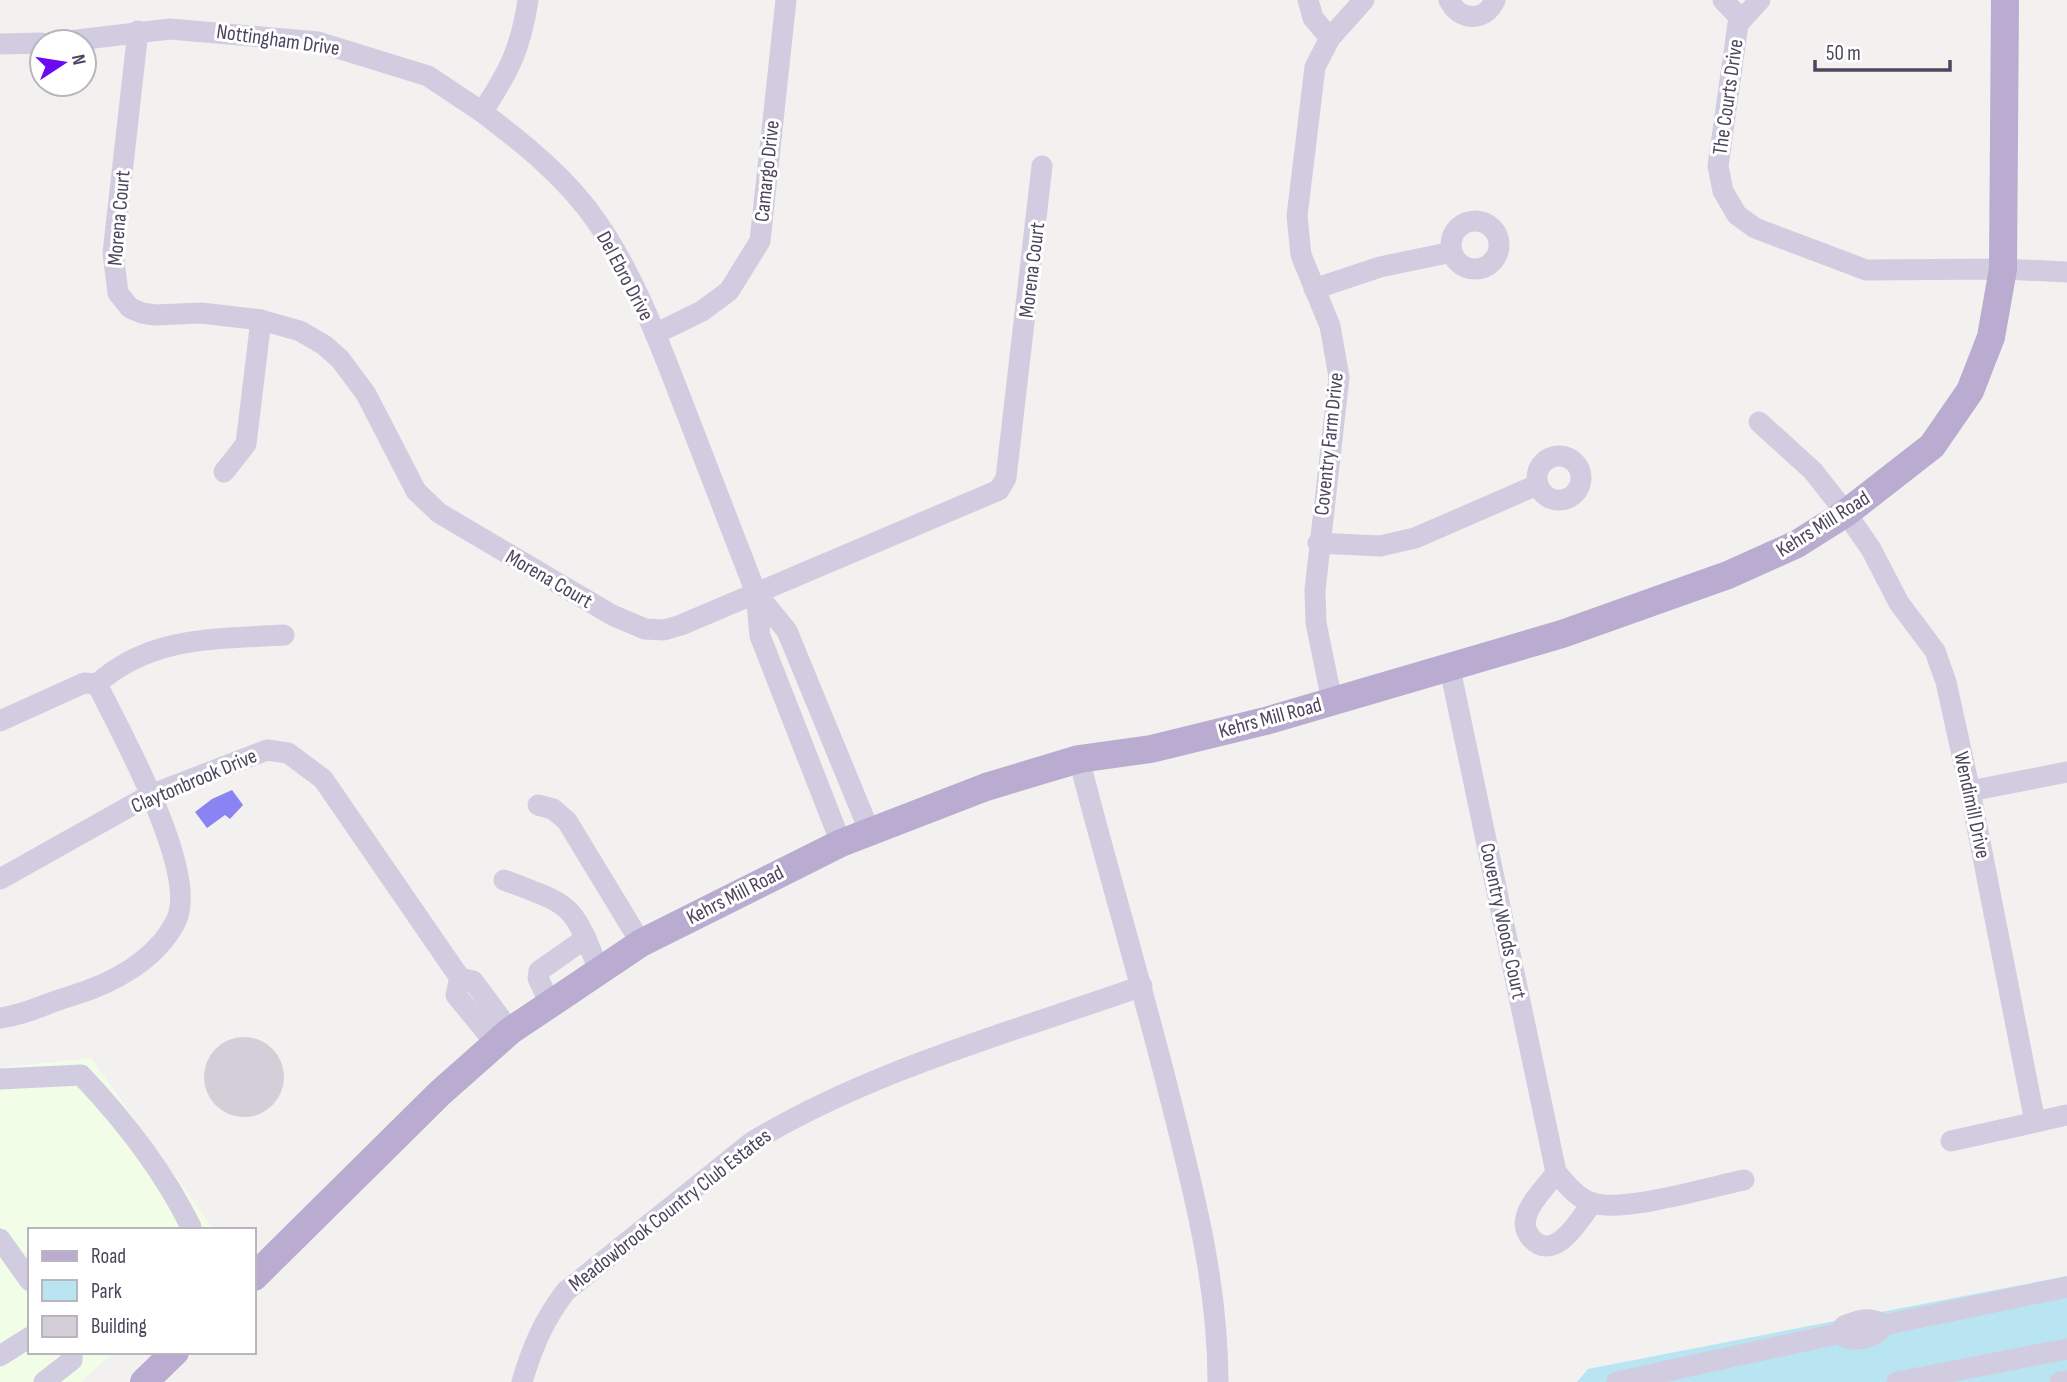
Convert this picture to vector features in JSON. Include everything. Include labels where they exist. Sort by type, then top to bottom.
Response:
[{"type":"main road","name":"Kehrs Mill Road","points":[[256,1275],[440,1093],[503,1038],[641,943],[841,843],[869,830],[986,788],[1079,759],[1151,749],[1269,720],[1562,634],[1728,575],[1797,544],[1846,513],[1932,446],[1970,391],[1991,337],[2003,269],[2005,0]]},
{"type":"main road","points":[[144,1382],[173,1354]]},
{"type":"street","points":[[482,112],[514,60],[528,0]]},
{"type":"street","name":"Camargo Drive","points":[[656,334],[702,311],[729,291],[760,241],[786,0]]},
{"type":"street","points":[[1308,0],[1313,18],[1330,38]]},
{"type":"street","name":"Coventry Farm Drive","points":[[1332,701],[1316,622],[1318,543],[1339,377],[1330,326],[1301,255],[1297,216],[1315,67],[1330,38],[1364,0]]},
{"type":"street","points":[[1448,0],[1458,13],[1472,17],[1488,11],[1495,0]]},
{"type":"street","points":[[1723,0],[1741,19]]},
{"type":"street","name":"The Courts Drive","points":[[1760,0],[1738,24],[1718,166],[1723,191],[1737,215],[1755,228],[1867,270],[2003,269],[2067,272]]},
{"type":"street","name":"Nottingham Drive","points":[[98,37],[138,31],[201,30],[230,36],[317,42],[428,76],[482,112]]},
{"type":"street","name":"Morena Court","points":[[138,31],[113,253],[118,293],[131,308],[155,316],[201,313],[261,320],[300,331],[340,359],[366,394],[416,491],[439,513],[612,615],[645,629],[664,630],[999,490],[1006,478],[1042,166]]},
{"type":"street","points":[[0,44],[28,43]]},
{"type":"street","name":"Del Ebro Drive","points":[[482,112],[544,163],[596,220],[656,334],[756,593],[760,636],[841,843]]},
{"type":"street","points":[[1314,289],[1380,267],[1452,251]]},
{"type":"street","points":[[224,472],[246,444],[261,320]]},
{"type":"street","name":"Wendimill Drive","points":[[1759,422],[1813,471],[1846,513],[1871,549],[1899,603],[1935,651],[1946,682],[1970,791],[2035,1122]]},
{"type":"street","points":[[1318,543],[1380,545],[1415,538],[1537,485]]},
{"type":"street","name":"Del Ebro Drive","points":[[756,593],[787,631],[869,830]]},
{"type":"street","points":[[0,721],[84,683],[97,684],[130,658],[187,640],[284,635]]},
{"type":"street","name":"Coventry Woods Court","points":[[1450,669],[1556,1172]]},
{"type":"street","points":[[0,1018],[20,1016],[111,982],[146,958],[177,920],[181,898],[179,877],[168,837],[97,684]]},
{"type":"street","name":"Claytonbrook Drive","points":[[0,879],[150,795],[267,750],[288,753],[323,779],[460,978],[456,995],[503,1038]]},
{"type":"street","points":[[1079,759],[1142,986],[1207,1250],[1218,1331],[1217,1382]]},
{"type":"street","points":[[1970,791],[2067,772]]},
{"type":"street","points":[[538,805],[553,809],[568,821],[641,943]]},
{"type":"street","points":[[504,880],[562,903],[571,910],[599,970]]},
{"type":"street","points":[[550,1004],[538,978],[539,971],[586,938]]},
{"type":"street","name":"Meadowbrook Country Club Estates","points":[[523,1382],[537,1336],[551,1310],[566,1291],[752,1142],[781,1124],[887,1077],[1142,986]]},
{"type":"street","points":[[0,1079],[81,1075],[138,1144],[178,1200],[191,1228]]},
{"type":"street","points":[[1951,1141],[2067,1115]]},
{"type":"street","points":[[1592,1203],[1562,1240],[1548,1245],[1533,1240],[1527,1232],[1526,1216],[1556,1172],[1579,1196],[1592,1203],[1614,1207],[1744,1180]]},
{"type":"street","points":[[0,1239],[28,1278]]},
{"type":"street","points":[[1617,1382],[1841,1333],[1846,1338],[1856,1340],[1874,1337],[1884,1325],[2067,1287]]},
{"type":"street","points":[[0,1356],[28,1338]]},
{"type":"street","points":[[1897,1382],[1978,1374],[2067,1349]]},
{"type":"street","points":[[44,1382],[72,1360],[72,1354]]},
{"type":"street","points":[[2060,1382],[2067,1381]]},
{"type":"shaded area","points":[[232,790],[243,805],[230,819],[225,815],[207,828],[195,812],[212,799]]},
{"type":"shaded area","points":[[91,1058],[213,1228],[28,1228],[28,1354],[112,1354],[81,1382],[0,1382],[0,1068]]},
{"type":"green space","points":[[2067,1276],[2067,1382],[1577,1382],[1588,1369]]},
{"type":"building","points":[[244,1037],[259,1040],[272,1049],[281,1062],[284,1077],[281,1092],[272,1105],[259,1114],[244,1117],[229,1114],[216,1105],[207,1092],[204,1077],[207,1062],[216,1049],[229,1040]]}]
